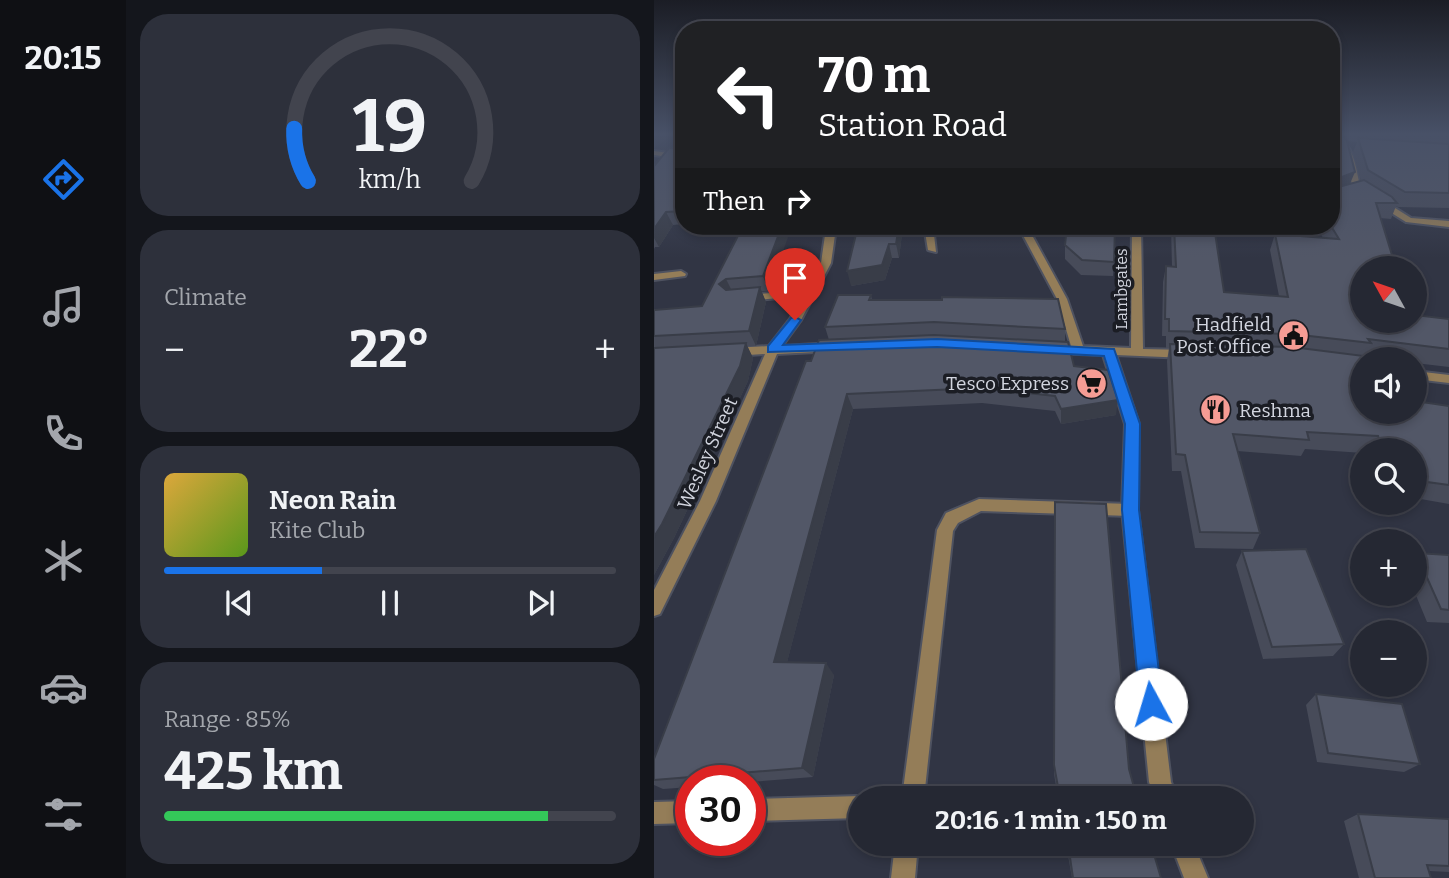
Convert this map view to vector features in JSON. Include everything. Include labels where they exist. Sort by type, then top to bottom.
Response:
[{"type":"street","points":[[1351,176],[1354,190],[1409,220],[1448,224]]},
{"type":"street","name":"Wesley Street","points":[[654,608],[708,501],[773,349],[795,320],[826,263],[830,235]]},
{"type":"street","points":[[930,235],[933,250]]},
{"type":"street","points":[[1027,235],[1062,299],[1078,350]]},
{"type":"street","name":"Lambgates","points":[[1137,235],[1137,352]]},
{"type":"street","points":[[654,277],[681,274]]},
{"type":"street","points":[[733,299],[810,293]]},
{"type":"street","points":[[720,353],[841,347]]},
{"type":"street","points":[[1040,348],[1205,354]]},
{"type":"street","points":[[1109,352],[1132,424],[1131,510],[1162,786]]},
{"type":"street","points":[[1427,376],[1448,379]]},
{"type":"street","points":[[914,786],[945,530],[952,518],[979,505],[1131,510]]},
{"type":"street","points":[[766,810],[848,807]]},
{"type":"street","points":[[654,813],[675,812]]},
{"type":"street","points":[[903,878],[906,856]]},
{"type":"street","points":[[1188,856],[1196,878]]},
{"type":"building","points":[[654,176],[675,176],[675,212],[666,212],[654,229]]},
{"type":"building","points":[[1378,176],[1449,176],[1449,193],[1405,192]]},
{"type":"building","points":[[1364,180],[1392,197],[1397,203],[1376,203],[1392,256],[1350,256],[1350,333],[1427,333],[1428,317],[1449,319],[1449,349],[1368,339],[1371,343],[1292,334],[1169,331],[1169,319],[1165,319],[1166,266],[1176,267],[1174,235],[1215,235],[1224,292],[1288,297],[1275,235],[1339,239],[1337,235],[1340,235],[1340,187]]},
{"type":"building","points":[[738,235],[779,235],[763,276],[726,279],[719,284],[726,290],[760,287],[749,331],[654,336],[654,310],[702,306]]},
{"type":"building","points":[[856,235],[898,235],[896,244],[889,244],[882,265],[847,271]]},
{"type":"building","points":[[1066,235],[1115,235],[1114,262],[1082,260],[1065,245]]},
{"type":"building","points":[[838,295],[871,295],[869,300],[942,300],[942,297],[1058,299],[1065,329],[934,322],[825,327]]},
{"type":"building","points":[[934,335],[1068,342],[1074,366],[1108,370],[1118,400],[1061,409],[1055,396],[980,388],[847,394],[774,662],[826,663],[802,768],[766,771],[766,765],[675,765],[675,778],[654,780],[654,759],[806,361],[811,361],[819,340]]},
{"type":"building","points":[[746,343],[740,366],[654,537],[654,348]]},
{"type":"building","points":[[1170,344],[1292,347],[1350,354],[1350,424],[1427,424],[1427,403],[1449,406],[1449,485],[1427,482],[1427,438],[1379,438],[1307,432],[1309,440],[1233,434],[1260,533],[1200,532],[1185,455],[1176,454]]},
{"type":"building","points":[[1055,502],[1106,504],[1129,769],[1134,786],[1058,786],[1054,765]]},
{"type":"building","points":[[1306,549],[1344,644],[1272,647],[1242,551]]},
{"type":"building","points":[[1427,554],[1449,555],[1449,610],[1441,609],[1427,578]]},
{"type":"building","points":[[1316,694],[1402,704],[1420,764],[1328,753]]},
{"type":"building","points":[[1358,814],[1449,819],[1449,866],[1427,865],[1431,878],[1375,878]]},
{"type":"building","points":[[1070,856],[1155,856],[1161,878],[1073,878]]},
{"type":"place","name":"Hadfield Post Office","points":[[1294,335]]},
{"type":"place","name":"Tesco Express","points":[[1092,383]]},
{"type":"place","name":"Reshma","points":[[1216,410]]},
{"type":"route","points":[[795,320],[773,349],[937,343],[1109,352],[1132,424],[1131,510],[1151,704]]}]
